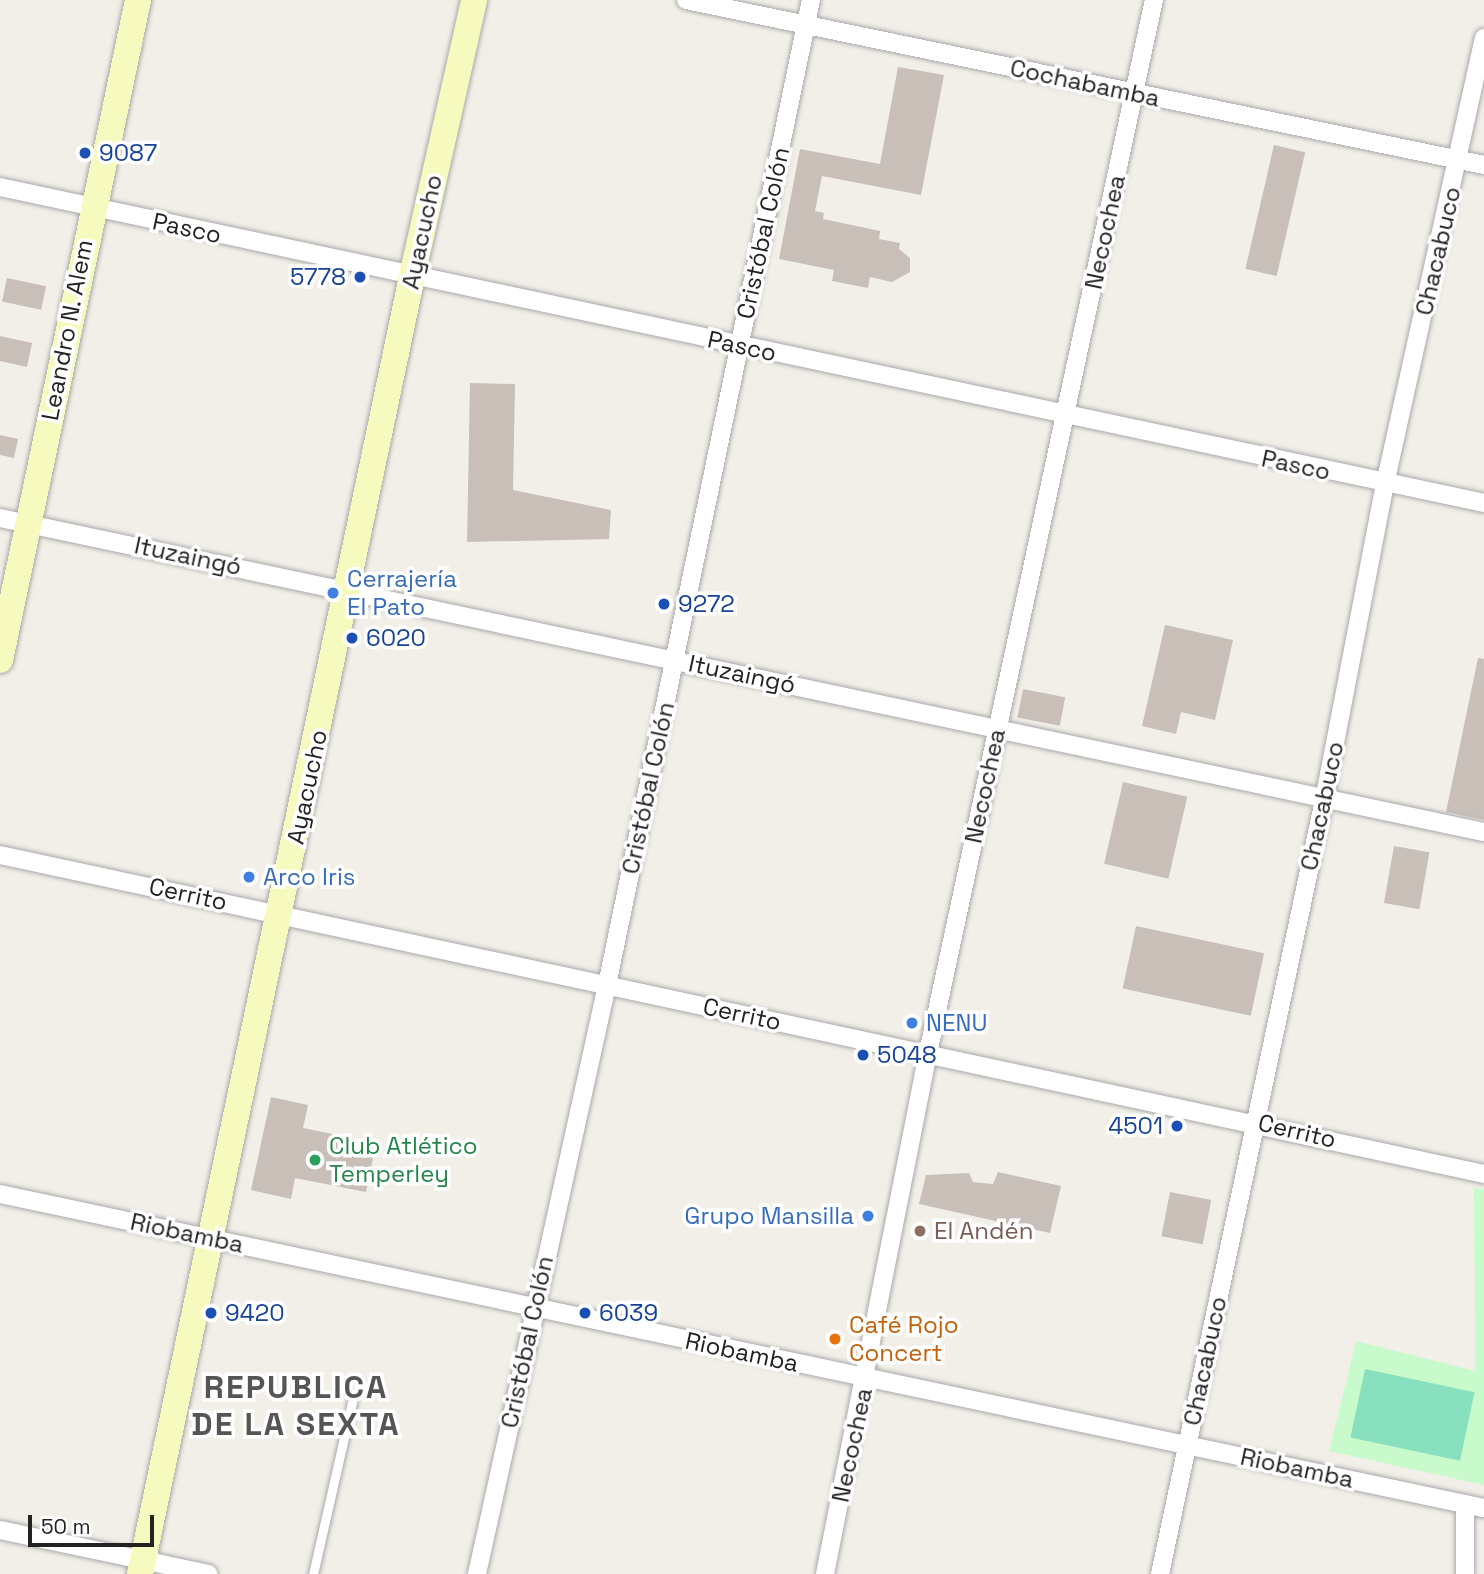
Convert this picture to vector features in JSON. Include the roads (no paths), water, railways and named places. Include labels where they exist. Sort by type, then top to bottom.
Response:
[{"type":"main road","name":"Leandro N. Alem","points":[[0,660],[91,207],[138,0]]},
{"type":"main road","name":"Ayacucho","points":[[141,1567],[281,913],[412,276],[474,0]]},
{"type":"street","name":"Cochabamba","points":[[686,0],[1484,165]]},
{"type":"street","name":"Cristóbal Colón","points":[[477,1574],[607,985],[811,0]]},
{"type":"street","name":"Necochea","points":[[825,1574],[867,1378],[928,1053],[1154,0]]},
{"type":"street","name":"Chacabuco","points":[[1160,1574],[1325,795],[1385,484],[1484,38]]},
{"type":"street","name":"Pasco","points":[[0,187],[1484,503]]},
{"type":"street","name":"Ituzaingó","points":[[0,518],[349,589],[1484,831]]},
{"type":"street","name":"Cerrito","points":[[0,856],[281,913],[607,985],[1256,1121],[1484,1174]]},
{"type":"street","name":"Riobamba","points":[[0,1194],[1484,1508]]},
{"type":"street","points":[[1465,1504],[1465,1574]]},
{"type":"street","points":[[0,1530],[141,1567],[208,1574]]},
{"type":"lane","points":[[313,1574],[352,1402]]},
{"type":"place","name":"9087","points":[[85,153]]},
{"type":"place","name":"5778","points":[[360,277]]},
{"type":"place","name":"Cerrajería El Pato","points":[[333,593]]},
{"type":"place","name":"9272","points":[[664,604]]},
{"type":"place","name":"6020","points":[[352,638]]},
{"type":"place","name":"Arco Iris","points":[[249,877]]},
{"type":"place","name":"NENU","points":[[912,1023]]},
{"type":"place","name":"5048","points":[[863,1055]]},
{"type":"place","name":"4501","points":[[1177,1126]]},
{"type":"place","name":"Club Atlético Temperley","points":[[315,1160]]},
{"type":"place","name":"Grupo Mansilla","points":[[868,1216]]},
{"type":"place","name":"El Andén","points":[[920,1231]]},
{"type":"place","name":"9420","points":[[211,1313]]},
{"type":"place","name":"6039","points":[[585,1313]]},
{"type":"place","name":"Café Rojo Concert","points":[[835,1339]]},
{"type":"district","name":"REPUBLICA DE LA SEXTA","points":[[296,1406]]}]
